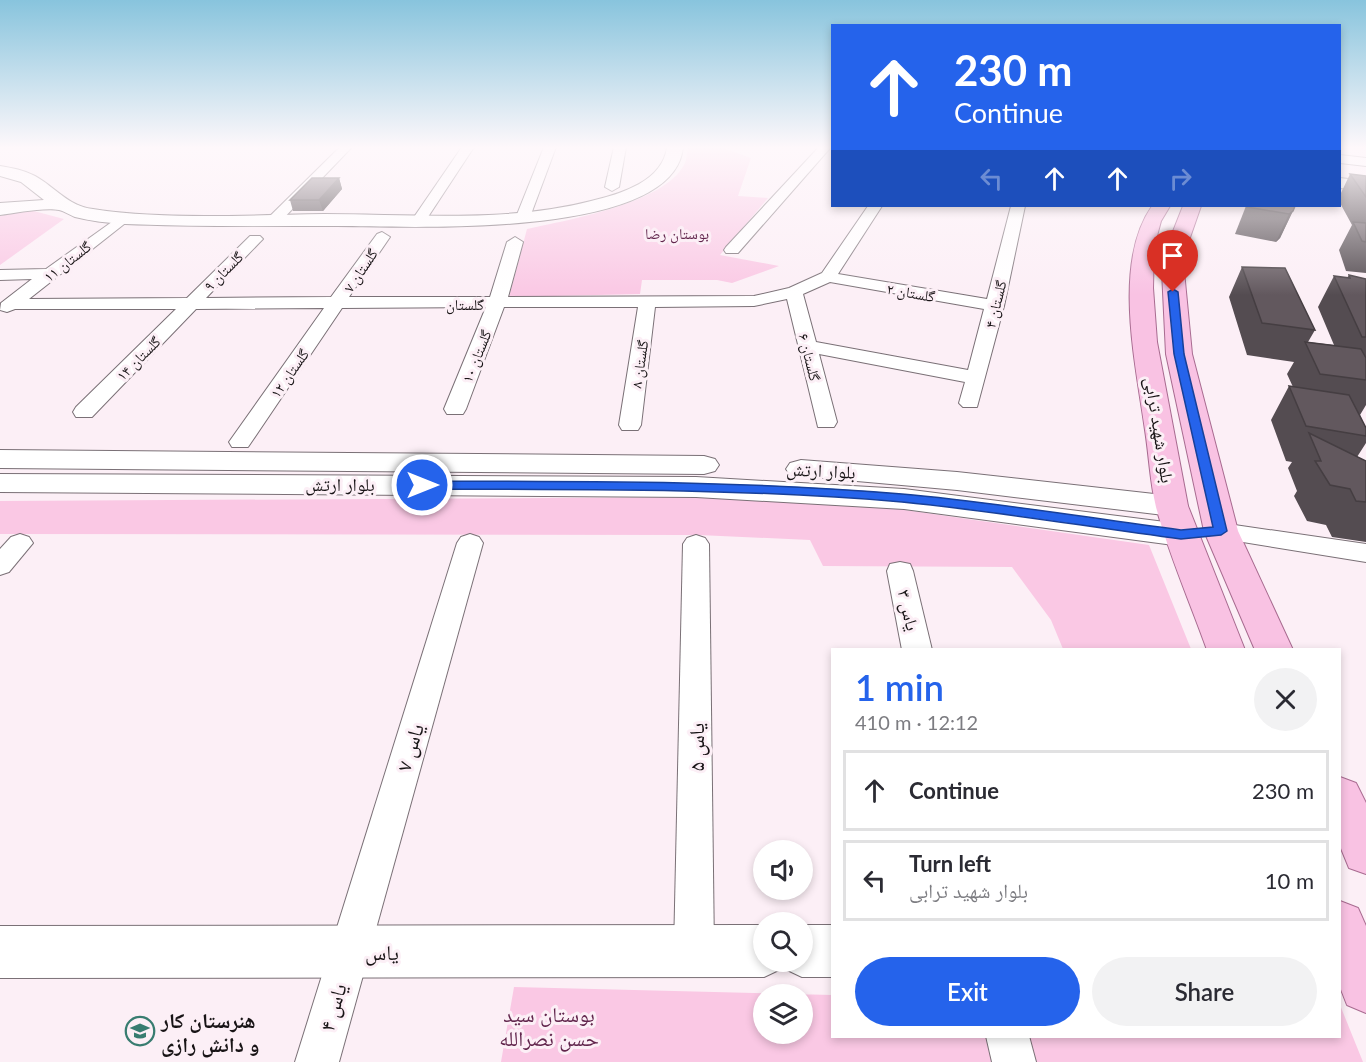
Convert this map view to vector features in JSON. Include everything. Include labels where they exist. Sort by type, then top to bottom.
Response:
[{"type":"main road","name":"بلوار شهید ترابی","points":[[1160,207],[1151,221],[1144,247],[1142,288],[1145,342],[1177,520],[1225,648]]},
{"type":"main road","name":"بلوار شهید ترابی","points":[[1192,207],[1176,249],[1173,296],[1179,354],[1221,531],[1273,648]]},
{"type":"main road","points":[[1177,520],[1221,531]]},
{"type":"main road","points":[[1341,799],[1366,852]]},
{"type":"main road","points":[[1341,928],[1366,986]]},
{"type":"street","points":[[0,203],[18,197]]},
{"type":"street","points":[[53,197],[61,204],[88,215],[123,218],[419,220],[523,217],[592,206],[618,197]]},
{"type":"street","points":[[274,220],[297,197]]},
{"type":"street","points":[[419,220],[435,197]]},
{"type":"street","points":[[523,217],[531,197]]},
{"type":"street","points":[[732,250],[782,197]]},
{"type":"street","points":[[0,209],[61,204]]},
{"type":"street","points":[[828,277],[874,207]]},
{"type":"street","name":"گلستان ۴","points":[[970,403],[1018,207]]},
{"type":"street","name":"گلستان ۱۱","points":[[6,308],[123,218]]},
{"type":"street","name":"گلستان ۷","points":[[337,304],[382,237]]},
{"type":"street","name":"گلستان ۹","points":[[191,304],[255,239]]},
{"type":"street","name":"گلستان ۱۰","points":[[455,409],[497,303],[515,242]]},
{"type":"street","points":[[0,275],[51,274]]},
{"type":"street","name":"گلستان","points":[[6,308],[191,304],[754,301],[794,292],[828,277]]},
{"type":"street","name":"گلستان ۲","points":[[828,277],[995,306]]},
{"type":"street","name":"گلستان ۶","points":[[794,292],[826,422]]},
{"type":"street","name":"گلستان ۸","points":[[630,425],[647,303]]},
{"type":"street","name":"گلستان ۱۴","points":[[84,412],[191,304]]},
{"type":"street","name":"گلستان ۱۲","points":[[229,461],[337,304]]},
{"type":"street","points":[[808,346],[976,378]]},
{"type":"street","name":"بلوار ارتش","points":[[0,459],[229,461],[811,492],[1177,520]]},
{"type":"street","name":"بلوار ارتش","points":[[0,483],[229,461]]},
{"type":"street","points":[[1221,531],[1366,553]]},
{"type":"street","points":[[0,566],[20,543]]},
{"type":"street","name":"یاس ۷","points":[[348,951],[470,543]]},
{"type":"street","name":"یاس ۵","points":[[694,951],[696,544]]},
{"type":"street","name":"یاس ۳","points":[[900,571],[917,648]]},
{"type":"street","name":"یاس ۴","points":[[317,1062],[348,951]]},
{"type":"street","name":"یاس","points":[[0,952],[753,951]]},
{"type":"street","points":[[813,951],[831,951]]},
{"type":"street","points":[[1008,1038],[1014,1062]]},
{"type":"green space","name":"بوستان رضا","points":[[643,197],[768,198],[720,255],[779,266],[732,283],[717,280],[642,280],[640,294],[509,297],[527,229],[589,215]]},
{"type":"green space","points":[[30,210],[64,219],[0,265],[0,216]]},
{"type":"green space","points":[[742,497],[863,504],[1149,545],[1191,648],[1063,648],[1051,620],[1012,567],[823,566],[810,540],[699,535],[0,534],[0,501]]},
{"type":"green space","name":"بوستان سید حسن نصرالله","points":[[514,987],[753,993],[753,1044],[813,1044],[813,994],[831,995],[831,1038],[1341,1038],[1341,1007],[1363,1062],[501,1062]]},
{"type":"building","points":[[293,197],[322,197],[319,200],[290,200]]},
{"type":"building","points":[[1247,207],[1295,207],[1289,214]]},
{"type":"building","points":[[1353,222],[1366,223],[1366,242],[1362,241]]},
{"type":"building","points":[[1242,267],[1285,268],[1315,330],[1262,323]]},
{"type":"building","points":[[1349,275],[1366,279],[1366,337],[1362,337],[1334,276],[1350,278]]},
{"type":"building","points":[[1305,342],[1361,349],[1366,358],[1366,380],[1320,374]]},
{"type":"building","points":[[1289,386],[1349,395],[1366,428],[1366,436],[1306,426]]},
{"type":"building","points":[[1309,433],[1366,461],[1366,502],[1356,501],[1350,489],[1330,485],[1315,461],[1321,461]]},
{"type":"place","name":"هنرستان کار و دانش رازی","points":[[140,1031]]},
{"type":"route","points":[[422,485],[696,487],[811,492],[904,498],[1181,535],[1221,531],[1179,354],[1173,292]]}]
